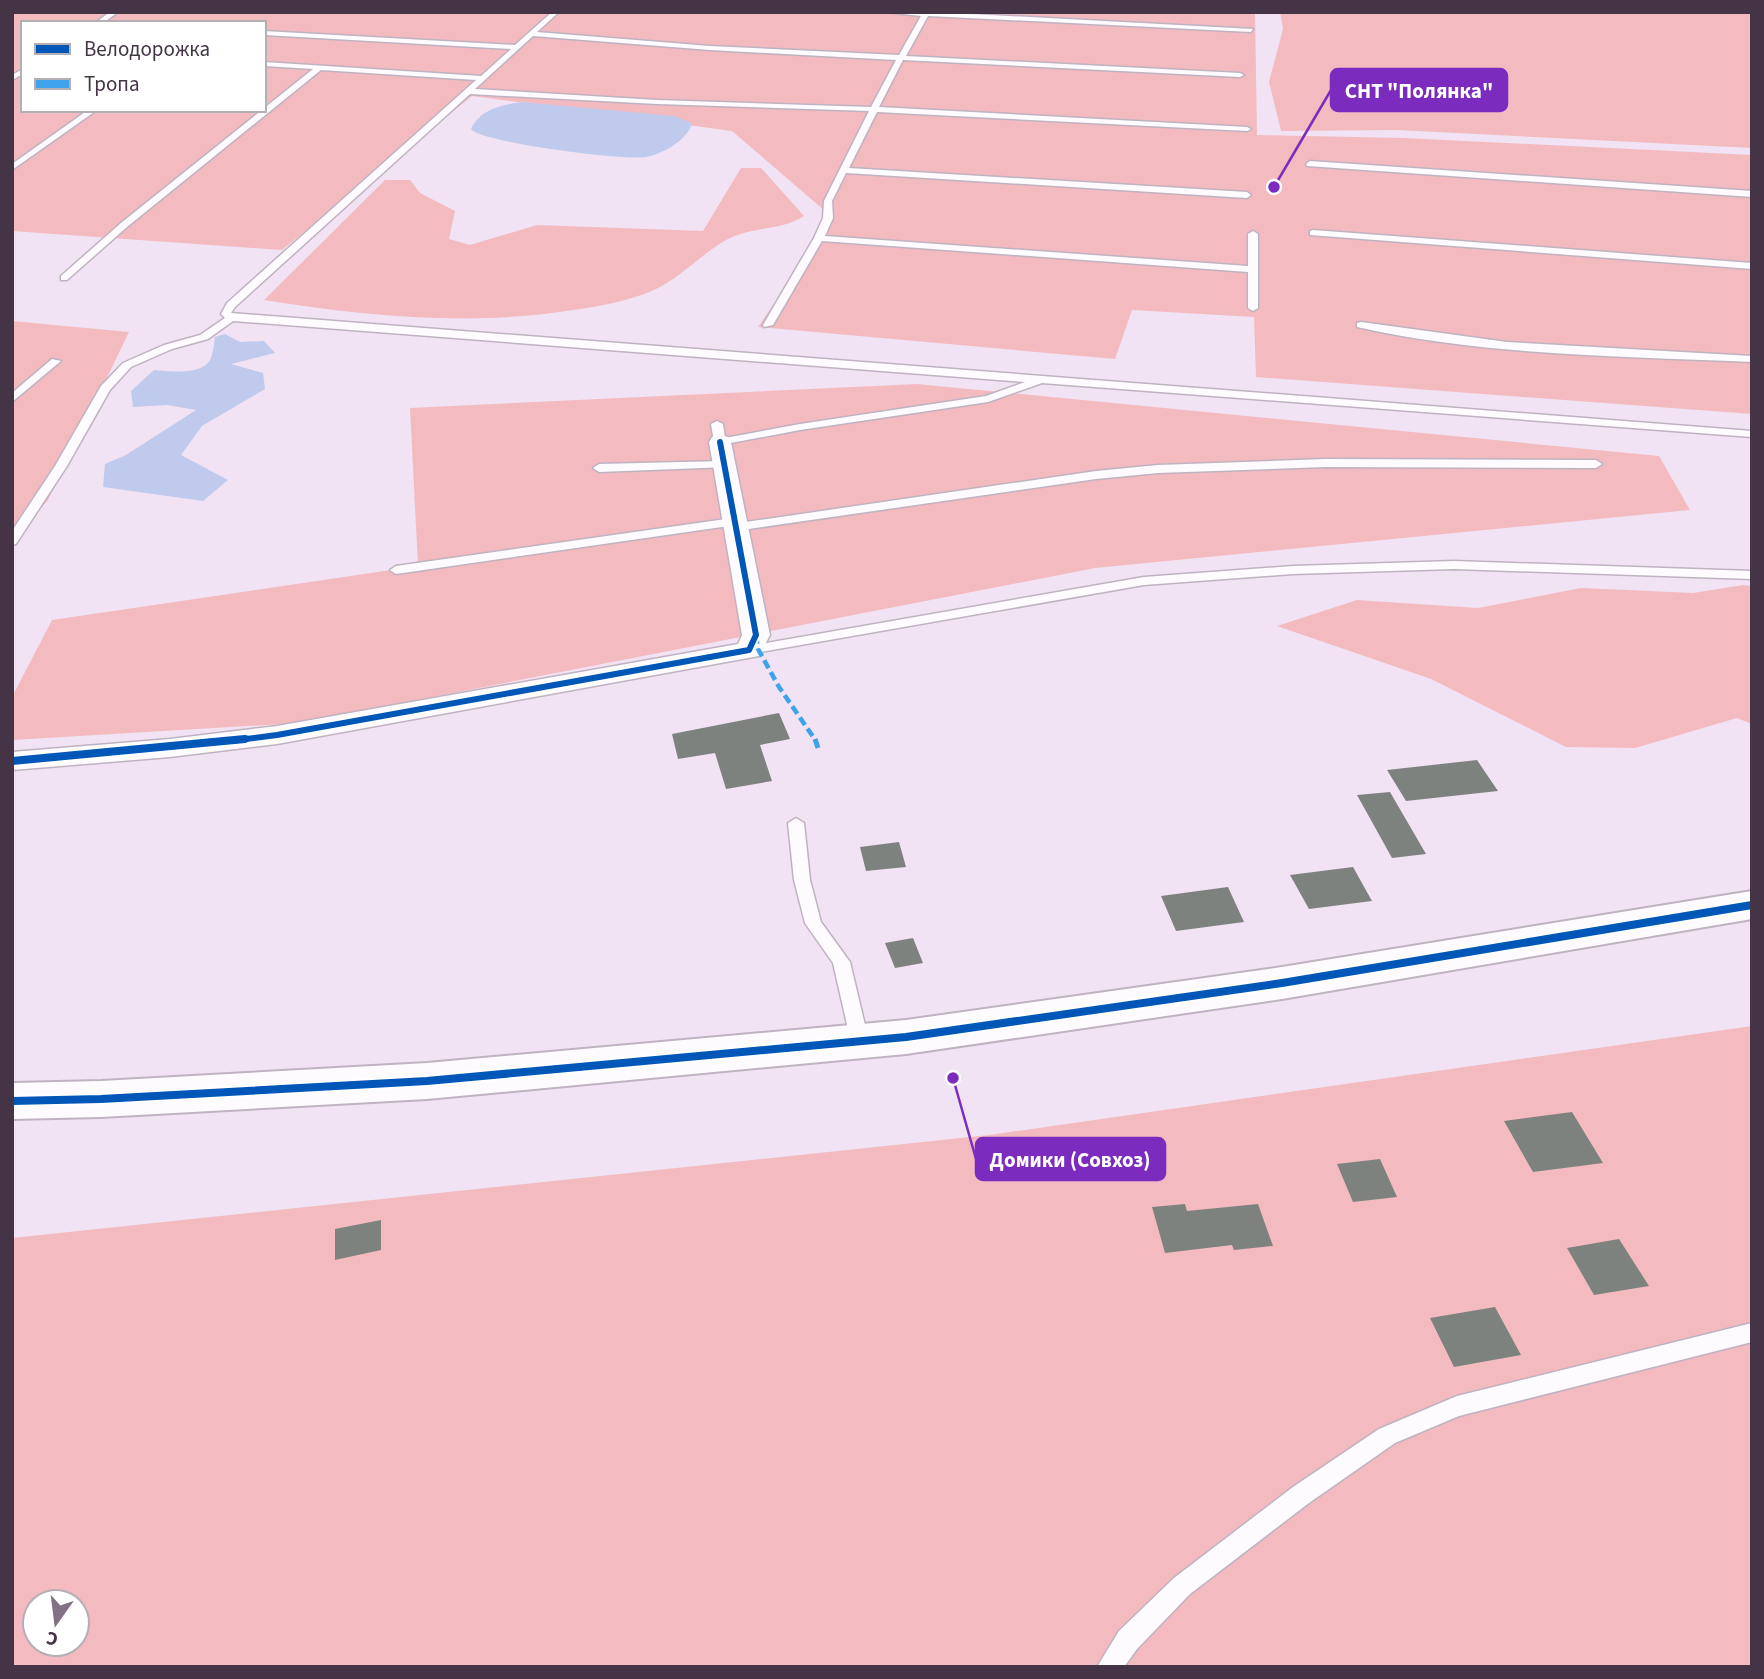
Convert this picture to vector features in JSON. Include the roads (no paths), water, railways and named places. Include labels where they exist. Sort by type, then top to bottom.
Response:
[{"type":"street","points":[[12,761],[170,748],[277,735],[749,650],[756,635],[720,444]]},
{"type":"street","points":[[12,1101],[101,1099],[427,1081],[860,1042],[1282,983],[1752,905]]},
{"type":"lane","points":[[556,12],[231,305],[226,314],[231,318],[1752,433]]},
{"type":"lane","points":[[888,12],[1251,30]]},
{"type":"lane","points":[[768,325],[819,238],[828,218],[828,201],[873,109],[927,13]]},
{"type":"lane","points":[[266,33],[517,47]]},
{"type":"lane","points":[[531,34],[685,46],[1240,75]]},
{"type":"lane","points":[[266,64],[481,78]]},
{"type":"lane","points":[[266,111],[319,68]]},
{"type":"lane","points":[[466,91],[644,102],[873,109],[1247,129]]},
{"type":"lane","points":[[12,168],[90,112]]},
{"type":"lane","points":[[64,278],[124,225],[264,112]]},
{"type":"lane","points":[[1310,164],[1752,194]]},
{"type":"lane","points":[[845,170],[1247,195]]},
{"type":"lane","points":[[1313,233],[1752,266]]},
{"type":"lane","points":[[1253,234],[1253,308]]},
{"type":"lane","points":[[819,238],[1253,269]]},
{"type":"lane","points":[[12,541],[61,466],[105,388],[127,365],[156,351],[204,337],[231,318]]},
{"type":"lane","points":[[1361,325],[1415,335],[1492,344],[1752,359]]},
{"type":"lane","points":[[12,399],[56,361]]},
{"type":"lane","points":[[599,468],[800,427],[988,398],[1046,378]]},
{"type":"lane","points":[[396,570],[1096,475],[1158,469],[1325,463],[1596,464]]},
{"type":"lane","points":[[749,650],[1157,580],[1293,570],[1454,565],[1752,575]]},
{"type":"lane","points":[[796,822],[802,880],[813,923],[841,962],[860,1042]]},
{"type":"lane","points":[[1109,1667],[1128,1640],[1182,1586],[1301,1494],[1387,1436],[1457,1406],[1752,1332]]},
{"type":"water","points":[[522,102],[674,116],[692,123],[680,140],[659,153],[646,157],[524,145],[480,134],[471,129],[486,112]]},
{"type":"water","points":[[225,334],[240,342],[264,341],[275,353],[231,364],[263,373],[265,389],[202,426],[181,455],[228,480],[203,501],[103,487],[105,464],[126,455],[196,410],[167,405],[133,407],[131,391],[154,370],[184,371],[206,365],[211,358],[215,337]]},
{"type":"place","name":"СНТ \"Полянка\"","points":[[1274,187]]},
{"type":"place","name":"Домики (Совхоз)","points":[[953,1078]]}]
